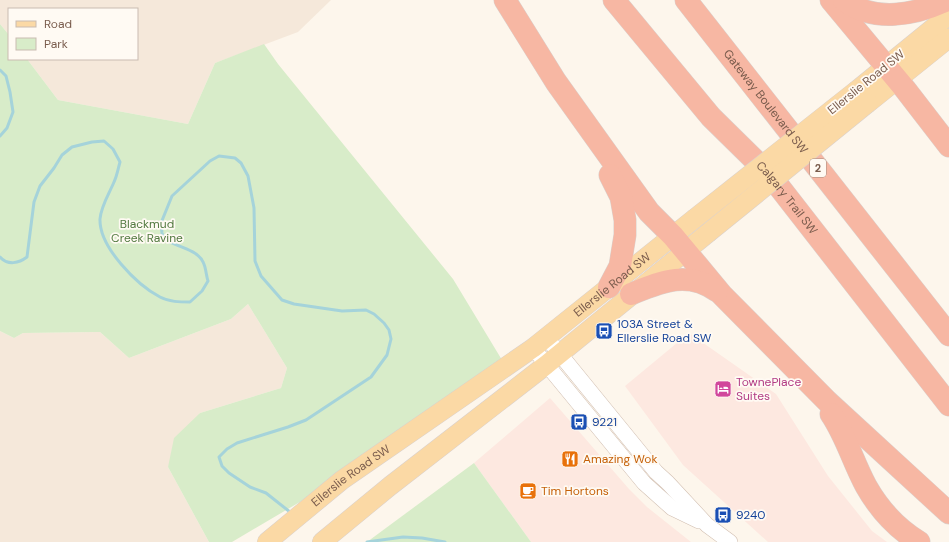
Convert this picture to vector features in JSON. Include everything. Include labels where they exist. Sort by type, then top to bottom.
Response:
[{"type":"highway","points":[[505,0],[544,65],[649,212],[679,243],[722,295]]},
{"type":"highway","name":"Calgary Trail SW","points":[[614,0],[711,117],[770,175],[949,405]]},
{"type":"highway","points":[[633,0],[770,175]]},
{"type":"highway","name":"Gateway Boulevard SW","points":[[686,0],[949,335]]},
{"type":"highway","points":[[831,0],[949,146]]},
{"type":"highway","points":[[844,0],[849,4],[865,11],[896,15],[927,8],[947,0]]},
{"type":"highway","points":[[573,107],[614,183],[621,197],[624,208],[625,235],[620,266],[610,287]]},
{"type":"highway","points":[[632,294],[660,282],[682,279],[696,281],[715,289],[815,389],[949,512]]},
{"type":"highway","points":[[815,389],[843,434],[866,485],[878,505],[901,530],[919,542]]},
{"type":"main road","name":"Ellerslie Road SW","points":[[267,542],[342,480],[540,342],[610,287],[679,243],[708,233],[891,73],[949,15]]},
{"type":"main road","name":"Ellerslie Road SW","points":[[891,73],[949,38]]},
{"type":"main road","name":"Ellerslie Road SW","points":[[322,542],[390,486],[553,360],[632,294],[679,243],[694,219],[863,96]]},
{"type":"street","points":[[540,342],[553,360],[648,463],[707,525],[730,542]]},
{"type":"street","points":[[553,360],[567,390],[633,471],[654,493],[672,508],[707,525]]},
{"type":"street","points":[[519,386],[541,380],[552,382],[567,390]]},
{"type":"shaded area","points":[[0,0],[331,0],[298,32],[215,63],[188,124],[58,100],[28,60],[138,60],[138,8],[8,8],[8,34],[0,24]]},
{"type":"shaded area","points":[[248,304],[287,368],[281,388],[200,413],[168,467],[209,542],[0,542],[0,331],[14,338],[23,333],[100,332],[129,358],[231,319]]},
{"type":"shaded area","points":[[689,333],[776,394],[828,476],[872,531],[887,542],[768,542],[683,465],[625,386]]},
{"type":"shaded area","points":[[550,398],[629,489],[647,507],[691,542],[531,542],[474,463]]},
{"type":"green space","name":"Blackmud Creek Ravine","points":[[0,24],[8,34],[8,60],[28,60],[58,100],[188,124],[215,63],[264,44],[278,64],[453,279],[502,360],[332,483],[232,542],[209,542],[168,467],[174,438],[200,413],[281,388],[287,368],[248,304],[231,319],[129,358],[100,332],[23,333],[14,338],[0,331]]},
{"type":"green space","points":[[474,463],[531,542],[367,542]]},
{"type":"waterway","points":[[0,70],[6,76],[13,112],[7,128],[0,136]]},
{"type":"waterway","points":[[0,257],[6,262],[10,263],[21,261],[27,257],[34,202],[40,186],[62,155],[72,147],[92,142],[104,141],[113,149],[120,162],[100,219],[101,230],[112,253],[141,284],[160,297],[178,302],[190,302],[202,291],[208,281],[204,264],[192,251],[165,240],[162,233],[161,223],[172,196],[210,161],[219,156],[235,158],[241,163],[248,176],[254,208],[255,261],[261,276],[282,300],[294,304],[342,311],[366,310],[374,314],[384,323],[389,330],[391,339],[387,355],[371,377],[306,420],[237,443],[227,449],[219,457],[222,466],[229,473],[250,487],[266,493],[290,512]]},
{"type":"waterway","points":[[367,542],[403,537],[422,538],[445,542]]},
{"type":"place","name":"103A Street & Ellerslie Road SW","points":[[604,331]]},
{"type":"place","name":"TownePlace Suites","points":[[723,389]]},
{"type":"place","name":"9221","points":[[579,422]]},
{"type":"place","name":"Amazing Wok","points":[[570,459]]},
{"type":"place","name":"Tim Hortons","points":[[528,491]]},
{"type":"place","name":"9240","points":[[723,515]]}]
